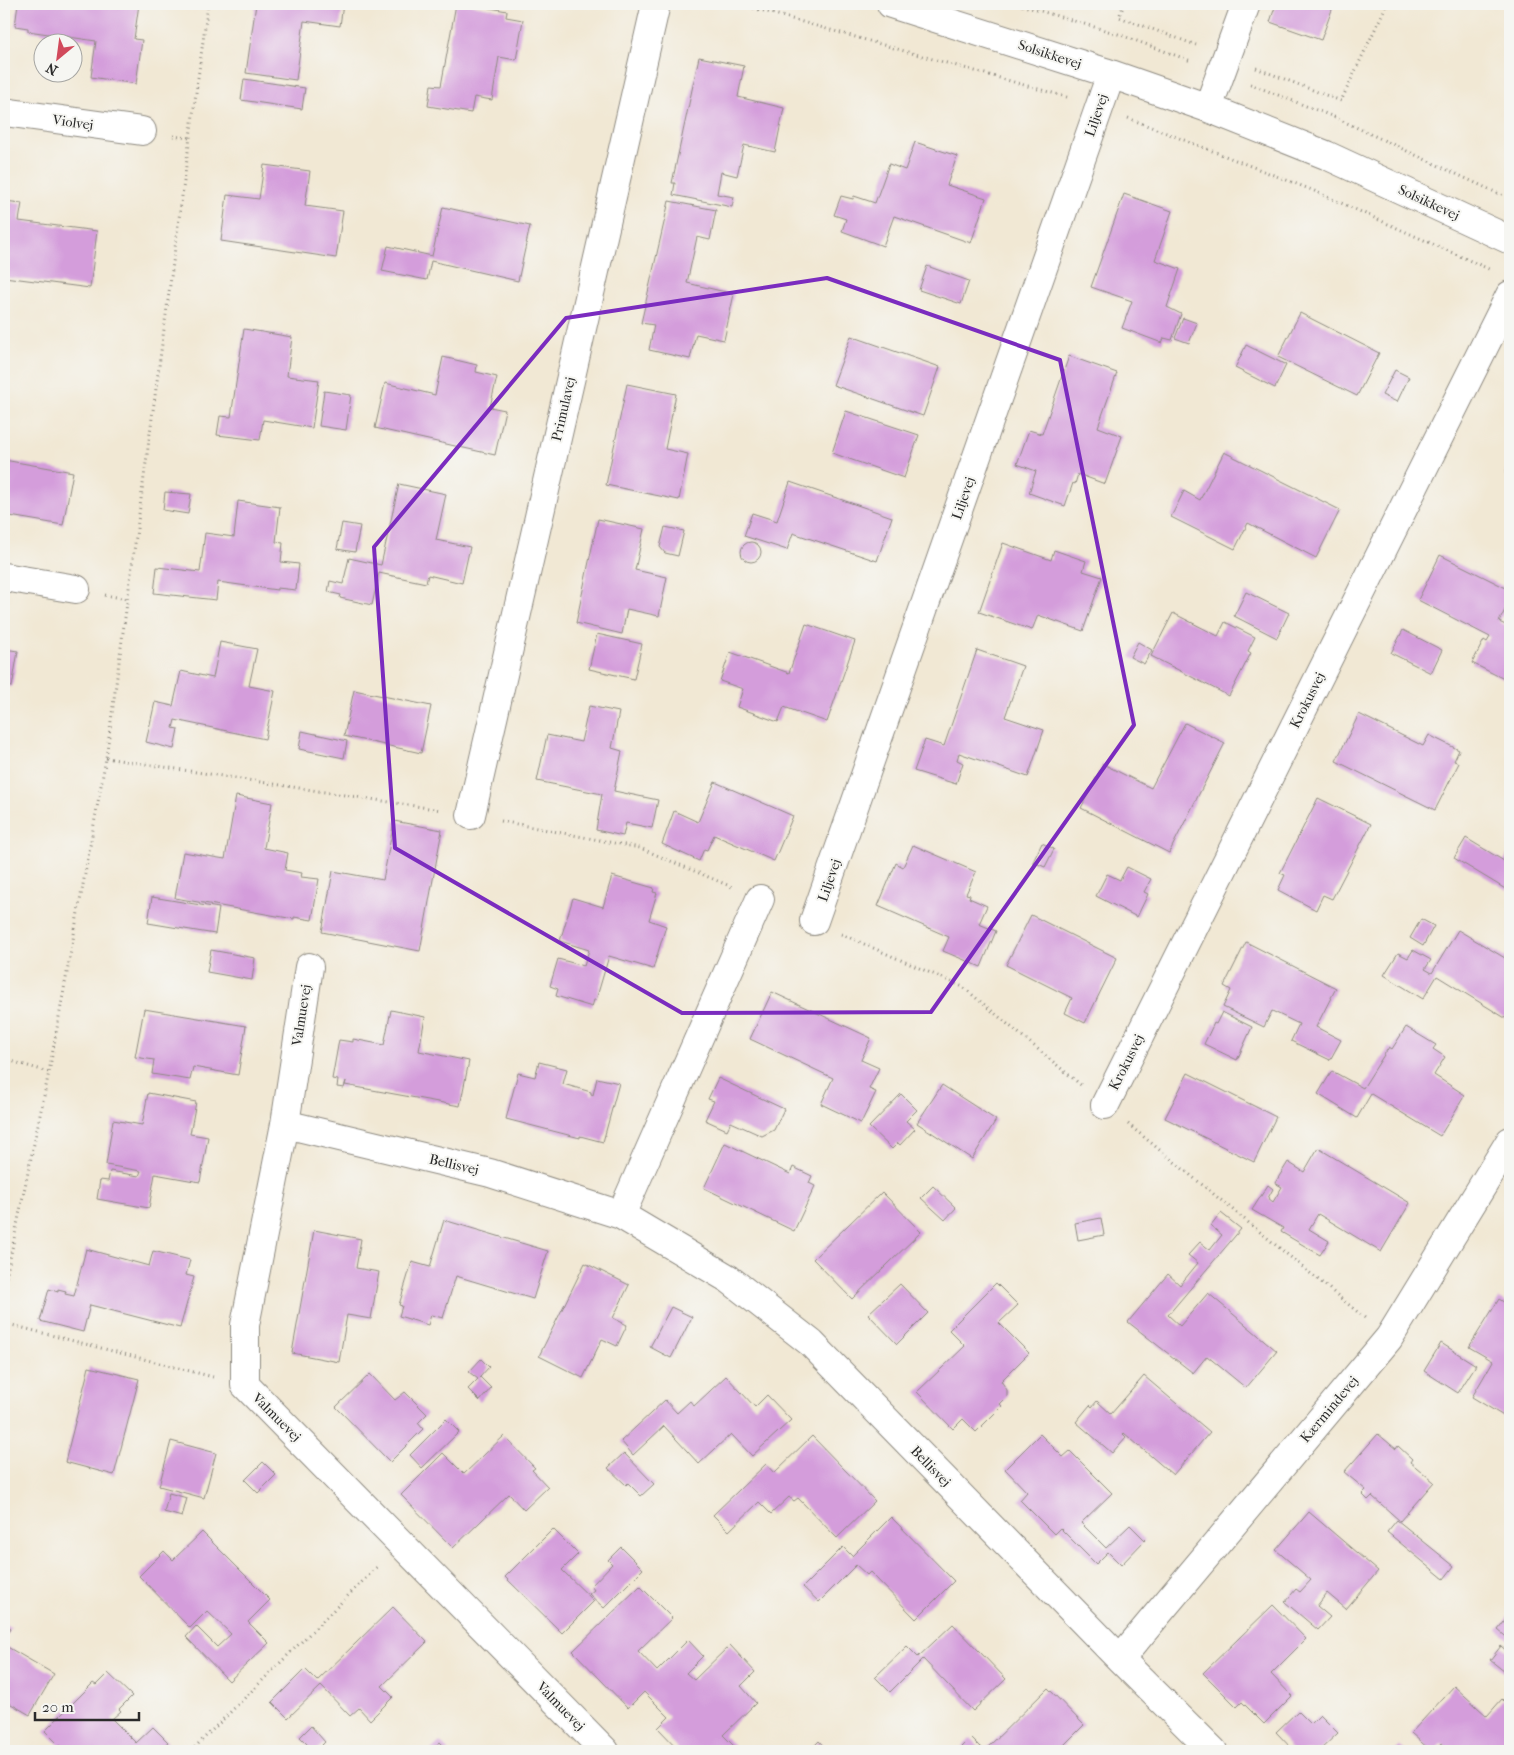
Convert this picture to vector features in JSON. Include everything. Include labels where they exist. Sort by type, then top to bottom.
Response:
[{"type":"street","name":"Primulavej","points":[[471,815],[656,4]]},
{"type":"street","name":"Solsikkevej","points":[[891,4],[1111,74],[1208,108],[1326,155],[1510,240]]},
{"type":"street","points":[[1208,108],[1246,4]]},
{"type":"street","name":"Liljevej","points":[[814,921],[1111,74]]},
{"type":"street","name":"Violvej","points":[[4,112],[142,131]]},
{"type":"street","name":"Krokusvej","points":[[1105,1104],[1510,295]]},
{"type":"street","points":[[4,577],[76,589]]},
{"type":"street","points":[[621,1215],[760,899]]},
{"type":"street","name":"Valmuevej","points":[[309,967],[285,1124],[246,1325],[245,1385],[605,1751]]},
{"type":"street","name":"Bellisvej","points":[[285,1124],[490,1173],[621,1215],[729,1279],[812,1343],[1120,1659],[1213,1751]]},
{"type":"street","name":"Kærmindevej","points":[[1120,1659],[1389,1338],[1510,1141]]},
{"type":"path","points":[[4,1287],[49,1072],[106,758],[208,4]]},
{"type":"path","points":[[739,4],[1100,107],[1312,190],[1492,270]]},
{"type":"path","points":[[1124,4],[1119,17],[1227,56],[1341,101],[1387,4]]},
{"type":"path","points":[[106,758],[471,815],[640,848],[760,899]]},
{"type":"path","points":[[814,921],[963,988],[1389,1338]]},
{"type":"path","points":[[4,1059],[49,1072]]},
{"type":"path","points":[[4,1322],[245,1385]]},
{"type":"path","points":[[191,1751],[401,1542]]},
{"type":"highlighted area","points":[[827,278],[1060,360],[1134,725],[931,1012],[682,1013],[395,848],[374,547],[566,318]]},
{"type":"building","points":[[18,4],[139,4],[134,39],[142,40],[136,84],[91,77],[96,41],[82,39],[82,32],[35,32],[28,31],[28,28],[15,26]]},
{"type":"building","points":[[256,4],[343,4],[340,26],[304,21],[296,80],[246,73]]},
{"type":"building","points":[[456,4],[468,4],[507,11],[506,17],[523,20],[516,60],[499,57],[492,100],[474,97],[471,113],[428,106],[431,85],[441,86]]},
{"type":"building","points":[[1276,4],[1334,4],[1321,40],[1270,22]]},
{"type":"building","points":[[699,57],[744,66],[738,97],[784,108],[775,152],[744,145],[737,176],[721,172],[717,194],[734,197],[732,207],[673,195],[675,183],[672,183]]},
{"type":"building","points":[[244,79],[305,88],[302,109],[241,100]]},
{"type":"building","points":[[915,142],[957,156],[947,185],[986,198],[971,243],[894,216],[883,246],[842,231],[846,219],[834,215],[841,196],[853,199],[854,196],[875,203],[889,164],[905,170]]},
{"type":"building","points":[[264,165],[310,171],[305,206],[343,211],[336,258],[221,241],[227,195],[259,199]]},
{"type":"building","points":[[1124,194],[1172,211],[1155,260],[1180,269],[1167,307],[1181,314],[1172,340],[1164,338],[1162,343],[1122,328],[1132,301],[1091,287]]},
{"type":"building","points":[[4,201],[22,203],[19,221],[97,231],[90,288],[4,277]]},
{"type":"building","points":[[669,201],[716,210],[710,240],[697,237],[687,283],[734,294],[724,340],[696,334],[690,359],[649,350],[654,325],[641,323]]},
{"type":"building","points":[[443,207],[530,226],[518,281],[431,261],[427,280],[382,271],[388,246],[432,256]]},
{"type":"building","points":[[927,266],[969,281],[961,304],[919,290]]},
{"type":"building","points":[[1300,313],[1379,353],[1357,396],[1278,357]]},
{"type":"building","points":[[1183,318],[1197,323],[1189,343],[1175,338]]},
{"type":"building","points":[[244,329],[292,337],[287,376],[319,380],[312,428],[263,420],[260,440],[217,435],[220,416],[231,417]]},
{"type":"building","points":[[851,336],[940,367],[923,416],[833,385]]},
{"type":"building","points":[[1246,345],[1286,365],[1275,388],[1235,368]]},
{"type":"building","points":[[1069,356],[1117,373],[1098,427],[1122,436],[1105,484],[1078,474],[1065,506],[1029,493],[1036,471],[1017,464],[1029,430],[1042,434]]},
{"type":"building","points":[[443,357],[477,365],[476,372],[497,377],[490,407],[505,410],[495,455],[375,428],[385,383],[435,395]]},
{"type":"building","points":[[1395,370],[1409,377],[1397,402],[1382,395]]},
{"type":"building","points":[[627,384],[676,394],[665,449],[688,454],[679,500],[606,485]]},
{"type":"building","points":[[324,391],[351,395],[346,430],[319,426]]},
{"type":"building","points":[[846,411],[919,435],[904,478],[832,453]]},
{"type":"building","points":[[1224,452],[1340,510],[1316,558],[1248,523],[1235,549],[1171,517],[1184,491],[1200,500]]},
{"type":"building","points":[[4,460],[73,472],[63,525],[4,515]]},
{"type":"building","points":[[1510,462],[1510,476],[1505,473]]},
{"type":"building","points":[[790,482],[892,517],[877,561],[793,533],[787,550],[744,536],[752,513],[777,521]]},
{"type":"building","points":[[399,484],[446,494],[436,540],[470,547],[462,583],[428,575],[426,583],[379,573],[372,605],[340,598],[341,595],[328,592],[330,581],[343,584],[349,558],[381,565]]},
{"type":"building","points":[[165,492],[191,494],[188,514],[163,510]]},
{"type":"building","points":[[238,501],[280,507],[276,542],[283,543],[281,562],[299,564],[296,590],[277,588],[277,590],[218,582],[216,600],[154,593],[157,567],[200,572],[205,533],[234,537]]},
{"type":"building","points":[[598,519],[644,529],[635,570],[667,577],[659,616],[627,609],[622,634],[576,623]]},
{"type":"building","points":[[342,523],[360,526],[355,552],[337,549]]},
{"type":"building","points":[[665,527],[684,531],[678,556],[665,553],[660,547]]},
{"type":"building","points":[[751,542],[758,545],[761,552],[758,559],[751,562],[744,559],[741,552],[744,545]]},
{"type":"building","points":[[1003,543],[1051,560],[1054,550],[1086,561],[1083,571],[1102,577],[1083,631],[1038,615],[1032,630],[979,612]]},
{"type":"building","points":[[1440,555],[1510,590],[1510,600],[1499,622],[1510,627],[1510,645],[1507,651],[1510,653],[1510,682],[1472,663],[1484,640],[1487,642],[1490,637],[1418,600]]},
{"type":"building","points":[[1246,592],[1289,613],[1277,638],[1234,616]]},
{"type":"building","points":[[1173,613],[1218,636],[1225,622],[1255,637],[1248,651],[1251,653],[1229,696],[1151,656]]},
{"type":"building","points":[[806,624],[855,641],[827,722],[784,707],[778,722],[737,707],[743,689],[720,681],[730,652],[789,673]]},
{"type":"building","points":[[1403,630],[1442,650],[1431,673],[1391,653]]},
{"type":"building","points":[[597,634],[642,644],[634,679],[589,669]]},
{"type":"building","points":[[220,642],[257,649],[249,686],[275,691],[265,739],[175,720],[173,728],[178,729],[174,749],[146,742],[155,702],[173,706],[181,671],[213,678]]},
{"type":"building","points":[[1138,642],[1152,650],[1144,664],[1130,657]]},
{"type":"building","points":[[4,649],[18,651],[12,687],[4,686]]},
{"type":"building","points":[[977,650],[1023,666],[1005,717],[1044,730],[1028,777],[959,753],[957,760],[963,763],[956,784],[914,771],[925,740],[944,746]]},
{"type":"building","points":[[354,690],[431,706],[421,753],[344,736]]},
{"type":"building","points":[[589,706],[619,712],[612,748],[622,751],[614,791],[658,800],[652,828],[626,823],[623,836],[596,830],[602,794],[537,781],[547,735],[581,742]]},
{"type":"building","points":[[1359,714],[1423,746],[1429,735],[1459,750],[1454,761],[1459,763],[1435,810],[1336,761]]},
{"type":"building","points":[[1185,723],[1225,743],[1169,853],[1081,808],[1103,764],[1151,788]]},
{"type":"building","points":[[302,731],[347,741],[344,758],[299,749]]},
{"type":"building","points":[[715,782],[793,816],[774,861],[714,835],[707,850],[704,849],[699,861],[662,844],[674,811],[698,822]]},
{"type":"building","points":[[236,796],[272,803],[264,848],[288,853],[285,870],[302,873],[301,877],[319,879],[312,920],[294,917],[294,919],[175,898],[183,852],[225,859]]},
{"type":"building","points":[[1318,798],[1371,824],[1332,899],[1323,895],[1316,910],[1278,890],[1285,875],[1280,873]]},
{"type":"building","points":[[394,821],[442,830],[420,951],[322,932],[333,871],[383,880]]},
{"type":"building","points":[[1466,838],[1504,861],[1510,850],[1510,884],[1507,890],[1454,858]]},
{"type":"building","points":[[1042,843],[1054,849],[1045,867],[1033,862]]},
{"type":"building","points":[[913,845],[976,872],[966,894],[970,895],[969,898],[987,906],[979,924],[996,931],[981,967],[943,951],[949,937],[878,906],[896,863],[903,867]]},
{"type":"building","points":[[1127,867],[1151,879],[1144,892],[1148,894],[1137,917],[1096,896],[1107,874],[1120,880]]},
{"type":"building","points":[[612,876],[654,888],[653,892],[657,893],[649,920],[666,926],[653,969],[609,956],[596,1000],[594,1000],[592,1007],[556,996],[558,989],[550,986],[558,959],[584,966],[589,950],[560,941],[573,898],[603,907]]},
{"type":"building","points":[[152,897],[219,908],[215,934],[148,923]]},
{"type":"building","points":[[1031,915],[1117,958],[1085,1023],[1065,1013],[1072,998],[1006,965]]},
{"type":"building","points":[[1421,919],[1434,926],[1423,946],[1410,938]]},
{"type":"building","points":[[1458,930],[1505,958],[1510,948],[1510,1021],[1437,976],[1423,999],[1384,975],[1398,953],[1408,958],[1413,950],[1431,960],[1425,969],[1432,973]]},
{"type":"building","points":[[1246,942],[1336,988],[1316,1027],[1341,1040],[1330,1060],[1291,1041],[1299,1024],[1272,1011],[1264,1027],[1223,1007],[1231,990],[1224,986]]},
{"type":"building","points":[[211,950],[255,958],[252,980],[207,972]]},
{"type":"building","points":[[772,992],[871,1038],[861,1060],[879,1068],[869,1089],[876,1092],[861,1123],[821,1104],[833,1078],[750,1039]]},
{"type":"building","points":[[144,1009],[246,1026],[238,1075],[193,1067],[190,1080],[152,1074],[154,1060],[135,1057]]},
{"type":"building","points":[[391,1010],[425,1017],[419,1051],[469,1061],[460,1106],[345,1085],[346,1081],[344,1088],[337,1087],[338,1080],[332,1079],[339,1040],[353,1042],[353,1039],[384,1045]]},
{"type":"building","points":[[1222,1012],[1252,1027],[1237,1060],[1204,1044],[1214,1023],[1216,1024]]},
{"type":"building","points":[[1406,1027],[1436,1045],[1433,1049],[1445,1057],[1434,1075],[1465,1095],[1440,1136],[1371,1094],[1357,1118],[1318,1094],[1332,1071],[1363,1088],[1389,1047],[1392,1049]]},
{"type":"building","points":[[539,1062],[567,1069],[563,1084],[591,1092],[593,1095],[597,1078],[619,1083],[603,1142],[506,1119],[518,1073],[535,1077]]},
{"type":"building","points":[[1188,1073],[1276,1117],[1254,1162],[1165,1118]]},
{"type":"building","points":[[718,1078],[784,1109],[774,1130],[762,1136],[731,1122],[727,1130],[705,1120],[714,1101],[708,1099]]},
{"type":"building","points":[[942,1085],[996,1120],[972,1159],[917,1123]]},
{"type":"building","points":[[148,1093],[196,1102],[190,1134],[208,1137],[200,1182],[155,1174],[149,1208],[97,1199],[100,1180],[108,1181],[110,1171],[139,1176],[141,1171],[106,1165],[113,1120],[142,1125]]},
{"type":"building","points":[[901,1094],[917,1110],[906,1121],[915,1129],[900,1145],[898,1143],[892,1149],[869,1127]]},
{"type":"building","points":[[725,1143],[790,1174],[793,1167],[812,1176],[809,1183],[815,1186],[794,1231],[704,1188]]},
{"type":"building","points":[[1318,1148],[1410,1203],[1381,1252],[1318,1214],[1309,1229],[1329,1241],[1320,1255],[1281,1232],[1283,1228],[1252,1210],[1268,1185],[1273,1189],[1268,1198],[1273,1202],[1282,1187],[1275,1183],[1288,1162],[1304,1172]]},
{"type":"building","points":[[933,1186],[956,1208],[945,1220],[921,1198]]},
{"type":"building","points":[[882,1192],[921,1232],[852,1299],[813,1259]]},
{"type":"building","points":[[1221,1213],[1241,1229],[1168,1315],[1180,1326],[1208,1293],[1277,1351],[1246,1388],[1207,1356],[1193,1373],[1128,1322],[1168,1274],[1180,1285],[1198,1263],[1188,1255],[1200,1242],[1210,1250],[1222,1235],[1211,1226]]},
{"type":"building","points":[[1101,1218],[1104,1235],[1078,1240],[1075,1223]]},
{"type":"building","points":[[444,1220],[548,1251],[533,1299],[456,1276],[443,1318],[431,1315],[428,1325],[399,1316],[402,1306],[399,1305],[412,1262],[430,1267]]},
{"type":"building","points":[[314,1230],[361,1239],[356,1268],[379,1272],[371,1319],[347,1315],[339,1362],[292,1353]]},
{"type":"building","points":[[86,1249],[149,1266],[153,1251],[190,1260],[186,1275],[194,1277],[180,1328],[90,1305],[83,1332],[40,1321],[49,1289],[58,1292],[58,1289],[66,1291],[65,1294],[74,1296]]},
{"type":"building","points":[[585,1263],[629,1285],[613,1318],[627,1325],[617,1346],[602,1339],[583,1378],[539,1356]]},
{"type":"building","points":[[996,1283],[1018,1305],[999,1323],[1029,1353],[1001,1381],[1007,1390],[1007,1397],[1000,1404],[1002,1406],[976,1432],[963,1419],[953,1429],[917,1392],[965,1346],[949,1330]]},
{"type":"building","points":[[900,1284],[928,1313],[897,1344],[868,1314]]},
{"type":"building","points":[[1499,1299],[1510,1306],[1510,1420],[1472,1397],[1493,1361],[1469,1347]]},
{"type":"building","points":[[671,1307],[692,1317],[671,1358],[650,1347]]},
{"type":"building","points":[[1441,1343],[1476,1365],[1458,1393],[1424,1371]]},
{"type":"building","points":[[481,1359],[489,1367],[480,1377],[491,1388],[480,1401],[468,1389],[478,1379],[469,1372]]},
{"type":"building","points":[[89,1367],[139,1379],[114,1475],[65,1462]]},
{"type":"building","points":[[370,1374],[395,1400],[405,1392],[427,1414],[418,1423],[423,1429],[390,1462],[336,1407]]},
{"type":"building","points":[[726,1376],[755,1407],[767,1395],[791,1420],[752,1456],[731,1434],[699,1464],[664,1426],[633,1455],[621,1441],[665,1400],[677,1413],[690,1401],[694,1406]]},
{"type":"building","points":[[1144,1376],[1210,1432],[1173,1475],[1124,1433],[1126,1437],[1112,1453],[1076,1422],[1090,1405],[1092,1407],[1097,1401],[1111,1414]]},
{"type":"building","points":[[446,1419],[459,1432],[422,1468],[410,1455]]},
{"type":"building","points":[[1040,1434],[1063,1457],[1070,1451],[1112,1493],[1081,1523],[1106,1548],[1130,1525],[1145,1540],[1121,1565],[1108,1552],[1096,1564],[1060,1528],[1054,1534],[1020,1500],[1027,1492],[1005,1469]]},
{"type":"building","points":[[1378,1434],[1396,1449],[1398,1446],[1412,1459],[1410,1462],[1434,1482],[1400,1521],[1372,1496],[1368,1500],[1362,1494],[1366,1490],[1344,1472]]},
{"type":"building","points":[[504,1436],[535,1468],[532,1470],[548,1487],[524,1510],[509,1494],[453,1548],[401,1495],[443,1453],[464,1474]]},
{"type":"building","points":[[812,1436],[875,1501],[837,1538],[798,1498],[794,1501],[789,1497],[771,1514],[759,1502],[729,1531],[713,1515],[766,1464],[774,1473]]},
{"type":"building","points":[[171,1441],[216,1453],[204,1498],[159,1486]]},
{"type":"building","points":[[624,1453],[654,1484],[641,1496],[628,1483],[626,1485],[608,1468]]},
{"type":"building","points":[[263,1462],[276,1475],[258,1493],[245,1480]]},
{"type":"building","points":[[169,1493],[187,1498],[182,1517],[164,1512]]},
{"type":"building","points":[[1309,1512],[1378,1571],[1346,1609],[1327,1593],[1317,1606],[1330,1617],[1318,1630],[1285,1602],[1296,1589],[1300,1592],[1311,1580],[1276,1550]]},
{"type":"building","points":[[891,1517],[954,1581],[916,1619],[870,1572],[867,1575],[856,1565],[819,1602],[803,1587],[843,1547],[852,1556]]},
{"type":"building","points":[[1397,1520],[1454,1566],[1444,1579],[1387,1532]]},
{"type":"building","points":[[553,1529],[578,1554],[562,1570],[594,1601],[562,1633],[505,1577]]},
{"type":"building","points":[[202,1532],[270,1600],[248,1622],[269,1643],[229,1681],[186,1637],[196,1626],[217,1647],[231,1634],[207,1611],[190,1628],[139,1576],[164,1551],[173,1560]]},
{"type":"building","points":[[621,1547],[643,1569],[604,1608],[589,1594],[594,1590],[591,1586],[612,1564],[608,1560]]},
{"type":"building","points":[[640,1586],[672,1618],[638,1651],[657,1671],[688,1640],[703,1656],[686,1673],[694,1680],[730,1645],[755,1672],[741,1686],[756,1703],[723,1735],[739,1751],[680,1751],[658,1728],[669,1717],[644,1692],[628,1708],[573,1651]]},
{"type":"building","points":[[1273,1605],[1306,1639],[1271,1674],[1292,1696],[1264,1724],[1242,1702],[1237,1707],[1203,1673]]},
{"type":"building","points":[[393,1607],[427,1642],[382,1686],[393,1697],[370,1720],[359,1708],[350,1716],[321,1686],[288,1718],[272,1702],[305,1669],[317,1681]]},
{"type":"building","points":[[1510,1614],[1510,1640],[1498,1630]]},
{"type":"building","points":[[4,1624],[11,1628],[4,1640]]},
{"type":"building","points":[[953,1624],[1006,1679],[973,1711],[923,1659],[890,1692],[875,1677],[907,1646],[918,1657]]},
{"type":"building","points":[[4,1645],[54,1674],[30,1715],[4,1700]]},
{"type":"building","points":[[1501,1646],[1510,1654],[1510,1676],[1490,1660]]},
{"type":"building","points":[[108,1673],[132,1696],[119,1709],[121,1711],[112,1719],[136,1743],[153,1727],[168,1742],[158,1751],[65,1751],[45,1731],[93,1683],[96,1685]]},
{"type":"building","points":[[1454,1686],[1487,1716],[1502,1699],[1510,1707],[1510,1751],[1451,1751],[1442,1743],[1434,1751],[1431,1751],[1411,1733]]},
{"type":"building","points":[[1048,1688],[1084,1725],[1058,1751],[984,1751]]},
{"type":"building","points":[[1298,1711],[1311,1724],[1320,1715],[1338,1733],[1319,1751],[1294,1751],[1276,1732]]},
{"type":"building","points":[[311,1726],[325,1742],[316,1751],[300,1737]]},
{"type":"building","points":[[971,1738],[984,1751],[958,1751]]},
{"type":"building","points":[[819,1741],[828,1751],[809,1751]]},
{"type":"building","points":[[440,1742],[449,1751],[430,1751]]},
{"type":"building","points":[[761,1746],[766,1751],[756,1751]]},
{"type":"building","points":[[1401,1746],[1406,1751],[1396,1751]]}]
